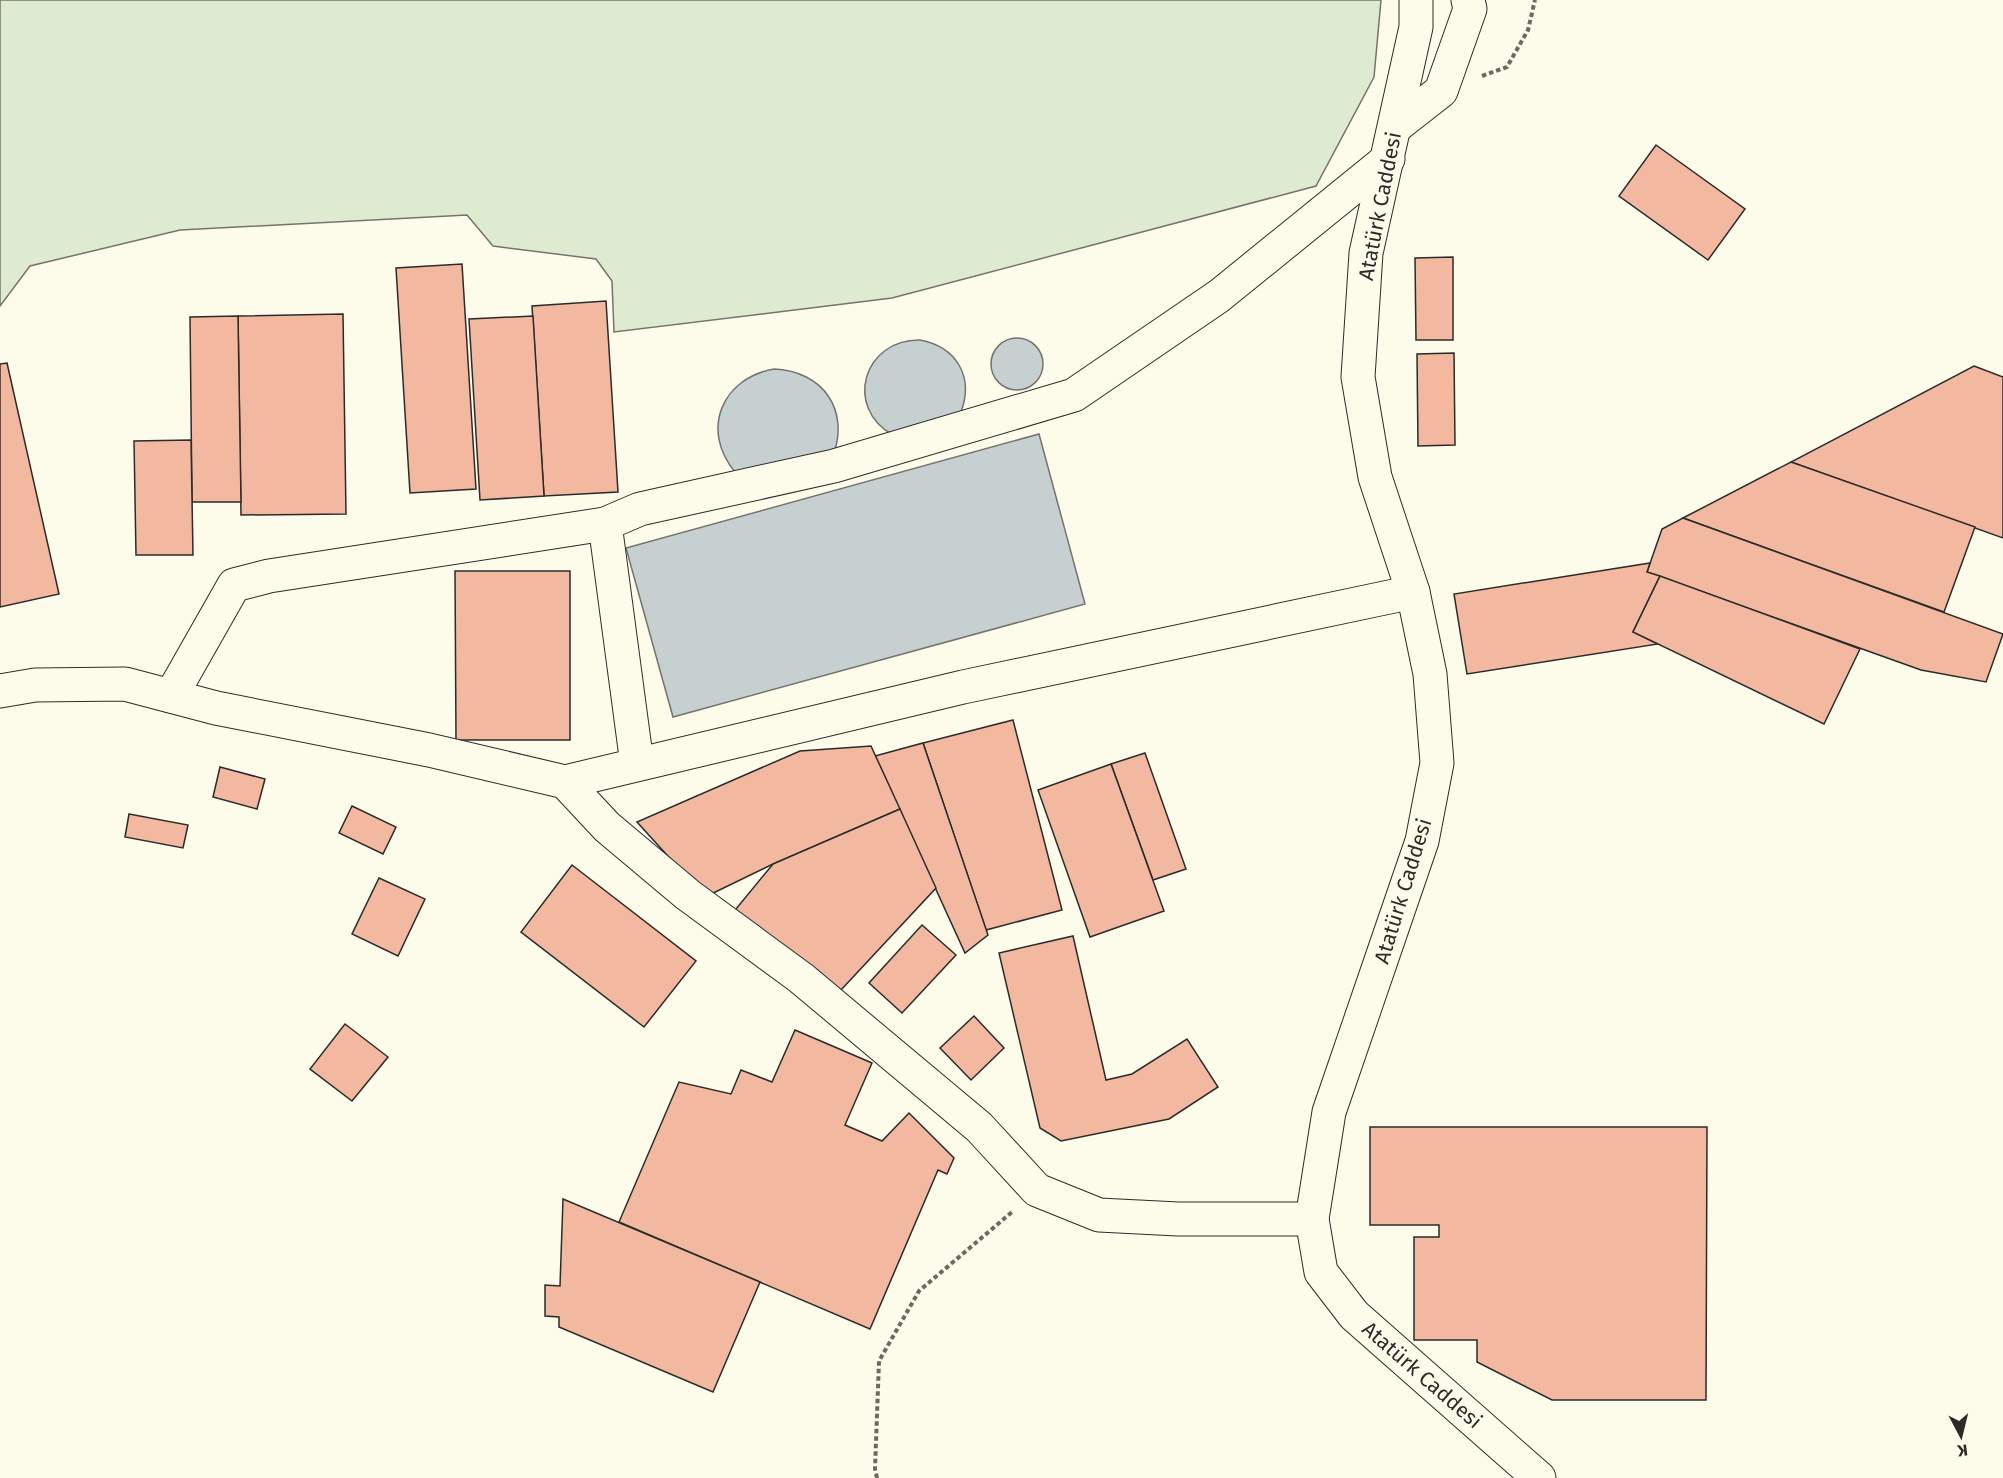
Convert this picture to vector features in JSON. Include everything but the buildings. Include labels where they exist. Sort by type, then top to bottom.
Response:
[{"type":"street","name":"Atatürk Caddesi","points":[[1416,0],[1416,27],[1366,253],[1358,376],[1375,477],[1413,592],[1430,674],[1437,763],[1422,841],[1329,1112],[1312,1219],[1321,1272],[1354,1315],[1539,1478]]},
{"type":"street","points":[[1395,127],[1442,91],[1470,9],[1468,0]]},
{"type":"street","points":[[171,696],[234,585],[269,576],[605,524],[640,509],[834,466],[1074,395],[1219,296],[1388,159]]},
{"type":"street","points":[[605,524],[637,764]]},
{"type":"street","points":[[0,691],[35,685],[125,684],[216,708],[429,750],[565,782],[963,687],[1413,592]]},
{"type":"street","points":[[565,782],[607,826],[688,896],[801,978],[979,1127],[1038,1190],[1099,1215],[1178,1219],[1312,1219]]},
{"type":"path","points":[[1442,91],[1507,67],[1528,30],[1535,0]]},
{"type":"path","points":[[877,1478],[875,1469],[879,1361],[919,1291],[1038,1190]]},
{"type":"green space","points":[[0,0],[1381,0],[1374,77],[1316,186],[892,298],[614,332],[612,281],[596,259],[493,246],[467,215],[180,230],[30,266],[0,306]]},
{"type":"shaded area","points":[[1017,338],[1031,342],[1039,350],[1043,364],[1039,378],[1031,386],[1017,390],[1003,386],[995,378],[991,364],[995,350],[1003,342]]},
{"type":"shaded area","points":[[920,340],[944,349],[959,366],[965,387],[961,412],[893,435],[878,423],[868,408],[865,392],[867,377],[874,362],[885,350],[901,343]]},
{"type":"shaded area","points":[[774,369],[791,371],[806,377],[819,385],[828,396],[835,409],[838,423],[833,456],[735,472],[724,456],[719,439],[718,423],[722,408],[730,394],[741,383],[756,374]]},
{"type":"shaded area","points":[[1039,434],[1085,604],[673,717],[626,548]]}]
